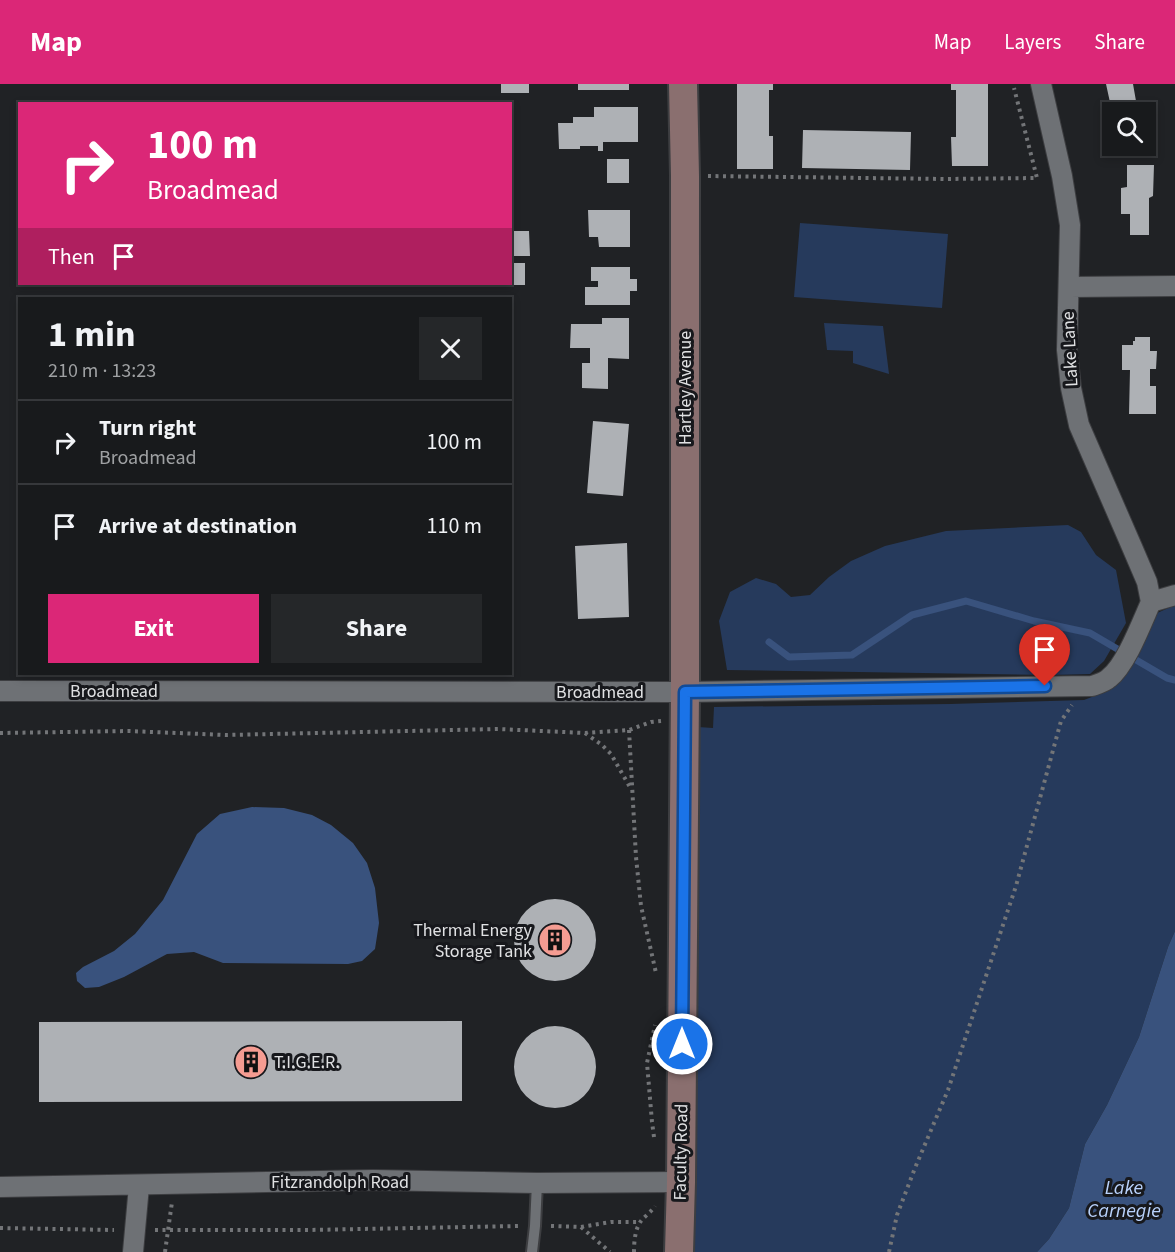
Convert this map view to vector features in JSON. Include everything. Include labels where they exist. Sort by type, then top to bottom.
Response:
[{"type":"street","name":"Hartley Avenue","points":[[683,84],[685,692]]},
{"type":"street","name":"Lake Lane","points":[[1041,84],[1062,176],[1070,225],[1067,350],[1071,388],[1079,425],[1147,582],[1151,602]]},
{"type":"street","points":[[1069,287],[1175,286]]},
{"type":"street","points":[[1092,686],[1107,681],[1117,671],[1138,633],[1151,602],[1175,595]]},
{"type":"street","name":"Broadmead","points":[[0,691],[685,692],[1092,686]]},
{"type":"street","name":"Faculty Road","points":[[679,1252],[670,1182],[685,692]]},
{"type":"street","name":"Fitzrandolph Road","points":[[0,1187],[373,1180],[537,1183],[670,1182]]},
{"type":"street","points":[[133,1252],[139,1186]]},
{"type":"lane","points":[[532,1252],[537,1183]]},
{"type":"path","points":[[707,176],[1037,178],[1014,88]]},
{"type":"path","points":[[889,1252],[897,1215],[948,1090],[1016,886],[1061,721],[1074,702],[1092,686]]},
{"type":"path","points":[[0,732],[226,735],[498,729],[585,733],[629,730],[651,722],[665,721]]},
{"type":"path","points":[[629,730],[641,906],[656,974]]},
{"type":"path","points":[[585,733],[611,754],[632,792]]},
{"type":"path","points":[[655,1141],[647,1063],[656,1020]]},
{"type":"path","points":[[634,1252],[634,1241],[640,1222],[650,1212],[670,1182]]},
{"type":"path","points":[[165,1252],[174,1184]]},
{"type":"path","points":[[0,1228],[308,1230],[581,1227],[611,1222],[640,1222]]},
{"type":"path","points":[[581,1227],[610,1252]]},
{"type":"shaded area","points":[[800,223],[948,234],[942,308],[794,297]]},
{"type":"shaded area","points":[[824,323],[883,326],[889,374],[853,363],[853,351],[827,350]]},
{"type":"shaded area","points":[[1068,525],[1081,532],[1096,555],[1116,570],[1126,623],[1104,661],[1090,674],[727,670],[719,621],[730,592],[756,578],[776,584],[791,597],[810,595],[851,561],[885,546],[946,531]]},
{"type":"shaded area","points":[[1175,605],[1175,931],[1139,1037],[1107,1105],[1085,1144],[1069,1208],[1049,1239],[1037,1252],[692,1252],[698,727],[713,728],[714,707],[1084,700],[1097,695],[1155,614]]},
{"type":"water","points":[[252,807],[284,808],[312,815],[331,825],[353,843],[367,863],[375,888],[379,923],[375,949],[362,961],[348,964],[223,963],[194,952],[167,954],[124,977],[99,987],[85,988],[77,981],[76,973],[114,951],[135,934],[163,900],[197,834],[220,814]]},
{"type":"water","name":"Lake Carnegie","points":[[1175,931],[1175,1252],[1037,1252],[1049,1239],[1069,1208],[1085,1144],[1107,1105],[1139,1037]]},
{"type":"building","points":[[501,84],[529,84],[529,93],[501,93]]},
{"type":"building","points":[[578,84],[629,84],[629,90],[578,90]]},
{"type":"building","points":[[737,84],[773,84],[773,90],[769,90],[769,136],[773,136],[773,169],[737,169]]},
{"type":"building","points":[[951,84],[988,84],[988,166],[952,166],[951,137],[956,137],[956,90],[951,90]]},
{"type":"building","points":[[1106,84],[1133,84],[1136,101],[1110,102]]},
{"type":"building","points":[[594,107],[638,107],[638,142],[603,142],[603,151],[598,151],[598,146],[559,149],[558,123],[573,123],[573,117],[594,117]]},
{"type":"building","points":[[803,130],[911,132],[910,170],[802,168]]},
{"type":"building","points":[[607,159],[629,159],[629,183],[607,183]]},
{"type":"building","points":[[1127,165],[1154,165],[1153,196],[1149,198],[1149,235],[1130,235],[1130,214],[1121,214],[1121,188],[1127,187]]},
{"type":"building","points":[[588,210],[630,210],[630,247],[599,247],[598,237],[589,237]]},
{"type":"building","points":[[512,231],[529,231],[530,256],[512,256]]},
{"type":"building","points":[[512,263],[525,263],[525,285],[512,285]]},
{"type":"building","points":[[591,267],[630,267],[630,279],[637,279],[637,291],[630,291],[630,305],[585,305],[585,287],[598,287],[598,281],[591,281]]},
{"type":"building","points":[[602,318],[629,318],[629,359],[608,358],[608,389],[582,388],[582,363],[590,363],[590,348],[570,348],[571,324],[602,324]]},
{"type":"building","points":[[1135,337],[1150,337],[1150,351],[1157,351],[1156,369],[1150,369],[1150,386],[1156,386],[1156,414],[1129,414],[1130,370],[1122,370],[1122,345],[1133,345]]},
{"type":"building","points":[[593,421],[629,424],[623,496],[587,493]]},
{"type":"building","points":[[627,543],[629,617],[578,619],[575,546]]},
{"type":"building","name":"Thermal Energy Storage Tank","points":[[555,899],[571,902],[584,911],[593,924],[596,940],[593,956],[584,969],[571,978],[555,981],[539,978],[526,969],[517,956],[514,940],[517,924],[526,911],[539,902]]},
{"type":"building","name":"T.I.G.E.R.","points":[[462,1021],[462,1101],[39,1102],[39,1022]]},
{"type":"building","points":[[555,1026],[571,1029],[584,1038],[593,1051],[596,1067],[593,1083],[584,1096],[571,1105],[555,1108],[539,1105],[526,1096],[517,1083],[514,1067],[517,1051],[526,1038],[539,1029]]},
{"type":"waterway","points":[[769,642],[789,657],[852,655],[912,615],[966,601],[1034,621],[1090,633],[1167,678],[1175,680]]},
{"type":"place","name":"Thermal Energy Storage Tank","points":[[555,940]]},
{"type":"place","name":"T.I.G.E.R.","points":[[251,1062]]},
{"type":"route","points":[[682,1044],[685,692],[1045,686]]}]
